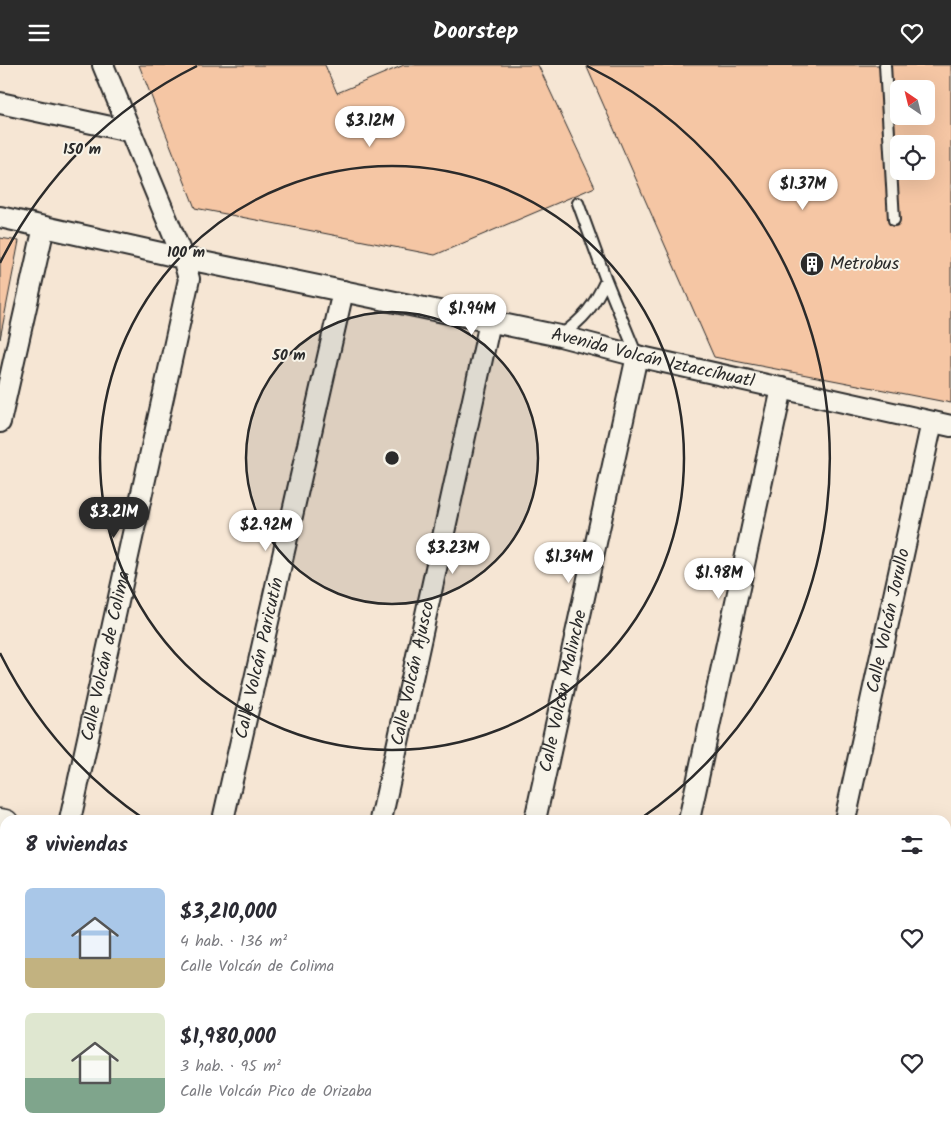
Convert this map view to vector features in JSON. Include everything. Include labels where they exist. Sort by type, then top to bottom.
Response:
[{"type":"street","name":"Calle Volcán de Colima","points":[[71,815],[189,279],[183,258],[103,65]]},
{"type":"street","points":[[0,103],[130,131]]},
{"type":"street","name":"Avenida Volcán Iztaccíhuatl","points":[[0,217],[183,258],[560,336],[637,356],[942,424]]},
{"type":"street","points":[[0,422],[44,227]]},
{"type":"street","name":"Calle Volcán Paricutín","points":[[224,815],[343,291]]},
{"type":"street","name":"Calle Volcán Ajusco","points":[[382,815],[490,322]]},
{"type":"street","name":"Calle Volcán Malinche","points":[[536,815],[637,356]]},
{"type":"street","points":[[691,815],[782,388]]},
{"type":"street","name":"Calle Volcán Jorullo","points":[[846,815],[942,424]]},
{"type":"lane","points":[[885,65],[894,220]]},
{"type":"lane","points":[[578,203],[606,280],[637,356]]},
{"type":"lane","points":[[560,336],[580,321],[595,303],[606,280]]},
{"type":"building","points":[[139,65],[325,65],[337,93],[404,65],[538,65],[595,187],[435,255],[195,208]]},
{"type":"building","name":"Metrobus","points":[[586,65],[951,65],[951,403],[714,357]]},
{"type":"building","points":[[0,238],[19,241],[0,339]]},
{"type":"place","name":"Metrobus","points":[[812,264]]}]
